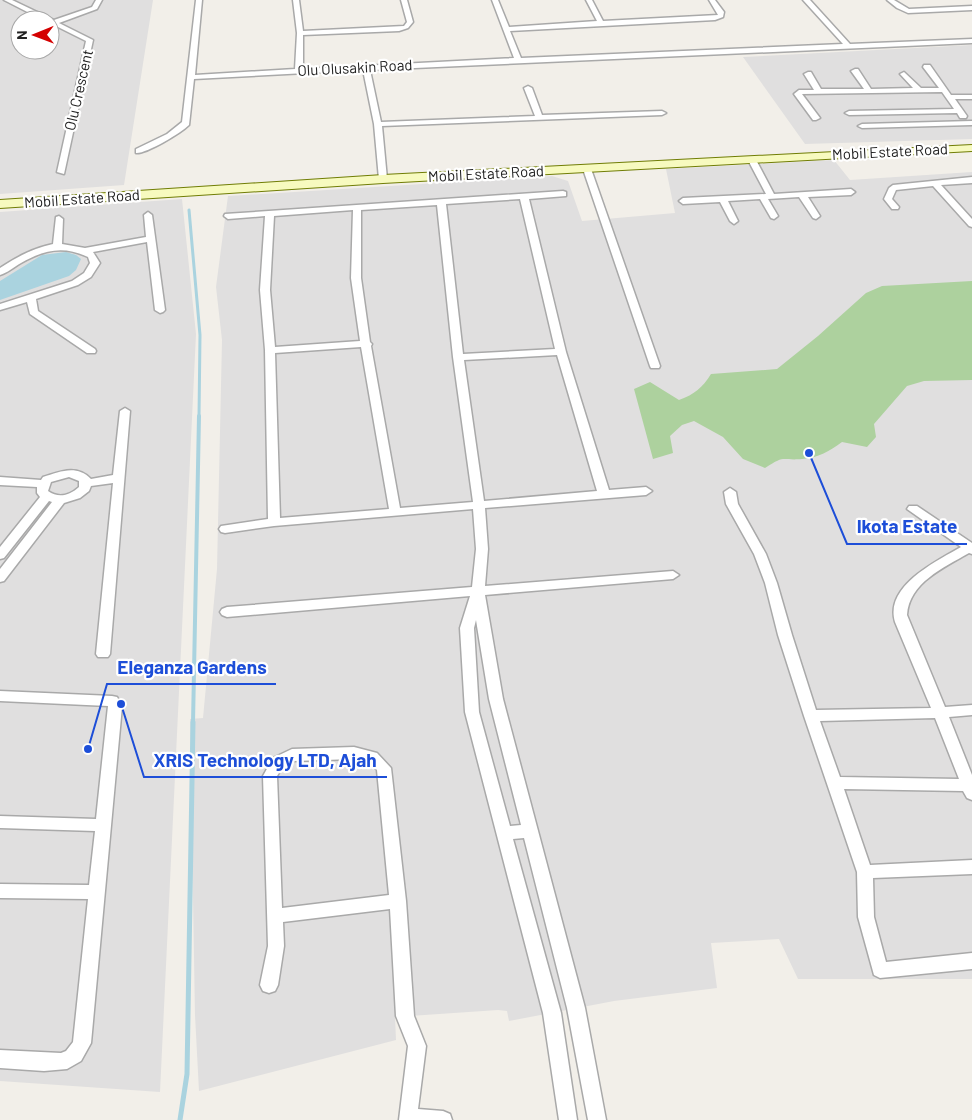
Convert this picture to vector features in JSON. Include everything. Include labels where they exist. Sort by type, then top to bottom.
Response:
[{"type":"main road","name":"Mobil Estate Road","points":[[0,204],[383,179],[972,148]]},
{"type":"street","name":"Olu Crescent","points":[[7,0],[29,10]]},
{"type":"street","points":[[60,20],[95,8],[100,0]]},
{"type":"street","points":[[139,151],[176,133],[186,123],[199,0]]},
{"type":"street","points":[[296,0],[300,33],[299,71]]},
{"type":"street","points":[[300,33],[399,29],[406,27],[410,22],[404,0]]},
{"type":"street","points":[[495,0],[518,60]]},
{"type":"street","points":[[589,0],[601,23]]},
{"type":"street","points":[[506,29],[715,18],[721,16],[721,12],[712,0]]},
{"type":"street","points":[[806,0],[848,46]]},
{"type":"street","points":[[890,0],[899,7],[908,10],[972,8]]},
{"type":"street","name":"Olu Crescent","points":[[60,25],[90,40],[61,172]]},
{"type":"street","name":"Olu Olusakin Road","points":[[192,78],[518,60],[972,41]]},
{"type":"street","points":[[927,67],[971,125]]},
{"type":"street","points":[[366,68],[378,124],[383,179]]},
{"type":"street","points":[[855,71],[869,91]]},
{"type":"street","points":[[808,74],[819,92]]},
{"type":"street","points":[[904,74],[918,90]]},
{"type":"street","points":[[528,88],[539,117]]},
{"type":"street","points":[[816,118],[798,94],[799,92],[944,90]]},
{"type":"street","points":[[949,98],[972,97]]},
{"type":"street","points":[[849,113],[959,111]]},
{"type":"street","points":[[378,124],[662,113]]},
{"type":"street","points":[[862,126],[971,125]]},
{"type":"street","points":[[752,160],[774,216]]},
{"type":"street","points":[[587,169],[655,366]]},
{"type":"street","points":[[895,207],[888,199],[893,188],[972,180]]},
{"type":"street","points":[[935,183],[972,224]]},
{"type":"street","points":[[683,201],[851,192]]},
{"type":"street","points":[[228,216],[563,194]]},
{"type":"street","points":[[802,194],[816,216]]},
{"type":"street","points":[[524,196],[561,352],[604,494]]},
{"type":"street","points":[[723,199],[734,221]]},
{"type":"street","points":[[441,201],[458,357],[479,504],[482,549],[478,590],[467,628],[472,712],[552,1013],[568,1120]]},
{"type":"street","points":[[357,207],[356,278],[395,511]]},
{"type":"street","points":[[270,213],[265,290],[270,350],[274,522]]},
{"type":"street","points":[[148,215],[160,310]]},
{"type":"street","points":[[57,247],[59,219]]},
{"type":"street","points":[[2,268],[38,250],[57,247],[85,251],[151,239]]},
{"type":"street","points":[[0,307],[74,283],[88,274],[95,263],[92,255],[85,251]]},
{"type":"street","points":[[31,297],[33,312],[91,351]]},
{"type":"street","points":[[270,350],[366,344]]},
{"type":"street","points":[[458,357],[561,352]]},
{"type":"street","points":[[103,654],[125,411]]},
{"type":"street","points":[[0,481],[43,484],[53,476],[68,472],[81,475],[86,483],[85,488],[75,496],[60,500],[46,497]]},
{"type":"street","points":[[86,483],[119,478]]},
{"type":"street","points":[[43,484],[42,489],[46,497]]},
{"type":"street","points":[[225,529],[274,522],[395,511],[646,491]]},
{"type":"street","points":[[730,492],[732,504],[760,554],[771,583],[811,716],[865,872],[866,917],[880,970],[972,961]]},
{"type":"street","points":[[1,553],[46,497]]},
{"type":"street","points":[[0,578],[60,500]]},
{"type":"street","points":[[833,783],[971,788],[939,714],[911,640],[902,624],[900,607],[917,579],[971,549],[913,509]]},
{"type":"street","points":[[227,612],[673,575]]},
{"type":"street","points":[[478,590],[496,700],[576,1008],[597,1120]]},
{"type":"street","points":[[0,696],[112,701],[115,706],[95,892],[82,1043],[76,1053],[67,1060],[56,1062],[0,1059]]},
{"type":"street","points":[[811,716],[939,714],[972,710]]},
{"type":"street","points":[[269,985],[276,946],[270,776],[278,762],[292,755],[354,753],[372,757],[384,768],[398,901],[405,1016],[417,1046],[408,1119],[443,1120]]},
{"type":"street","points":[[0,822],[103,825]]},
{"type":"street","points":[[504,833],[530,831]]},
{"type":"street","points":[[865,872],[972,867]]},
{"type":"street","points":[[0,892],[95,892]]},
{"type":"street","points":[[274,916],[398,901]]},
{"type":"shaded area","points":[[0,0],[153,0],[124,185],[0,194]]},
{"type":"shaded area","points":[[972,45],[972,139],[805,144],[743,57]]},
{"type":"shaded area","points":[[834,160],[850,180],[972,172],[972,979],[798,979],[779,939],[711,943],[717,988],[614,1001],[509,1021],[507,1011],[498,1010],[395,1017],[396,1040],[199,1091],[195,1015],[190,719],[203,718],[217,569],[222,340],[216,287],[228,196],[552,176],[568,181],[582,221],[675,213],[666,169]]},
{"type":"shaded area","points":[[182,199],[196,334],[160,1092],[0,1081],[0,212]]},
{"type":"green space","points":[[972,281],[972,380],[924,381],[907,386],[874,424],[876,437],[867,447],[842,442],[819,456],[802,459],[784,459],[765,468],[743,459],[723,437],[694,421],[682,425],[670,436],[673,453],[653,459],[634,389],[650,382],[679,400],[698,390],[711,374],[777,369],[818,336],[866,293],[882,286]]},
{"type":"water","points":[[66,252],[76,255],[81,259],[76,270],[69,276],[0,300],[0,281],[42,255]]},
{"type":"waterway","points":[[189,210],[200,335],[199,417]]},
{"type":"waterway","points":[[193,723],[199,416]]},
{"type":"waterway","points":[[180,1120],[187,1074],[193,722]]},
{"type":"place","name":"Ikota Estate","points":[[809,453]]},
{"type":"place","name":"XRIS Technology LTD, Ajah","points":[[121,704]]},
{"type":"place","name":"Eleganza Gardens","points":[[88,749]]}]
